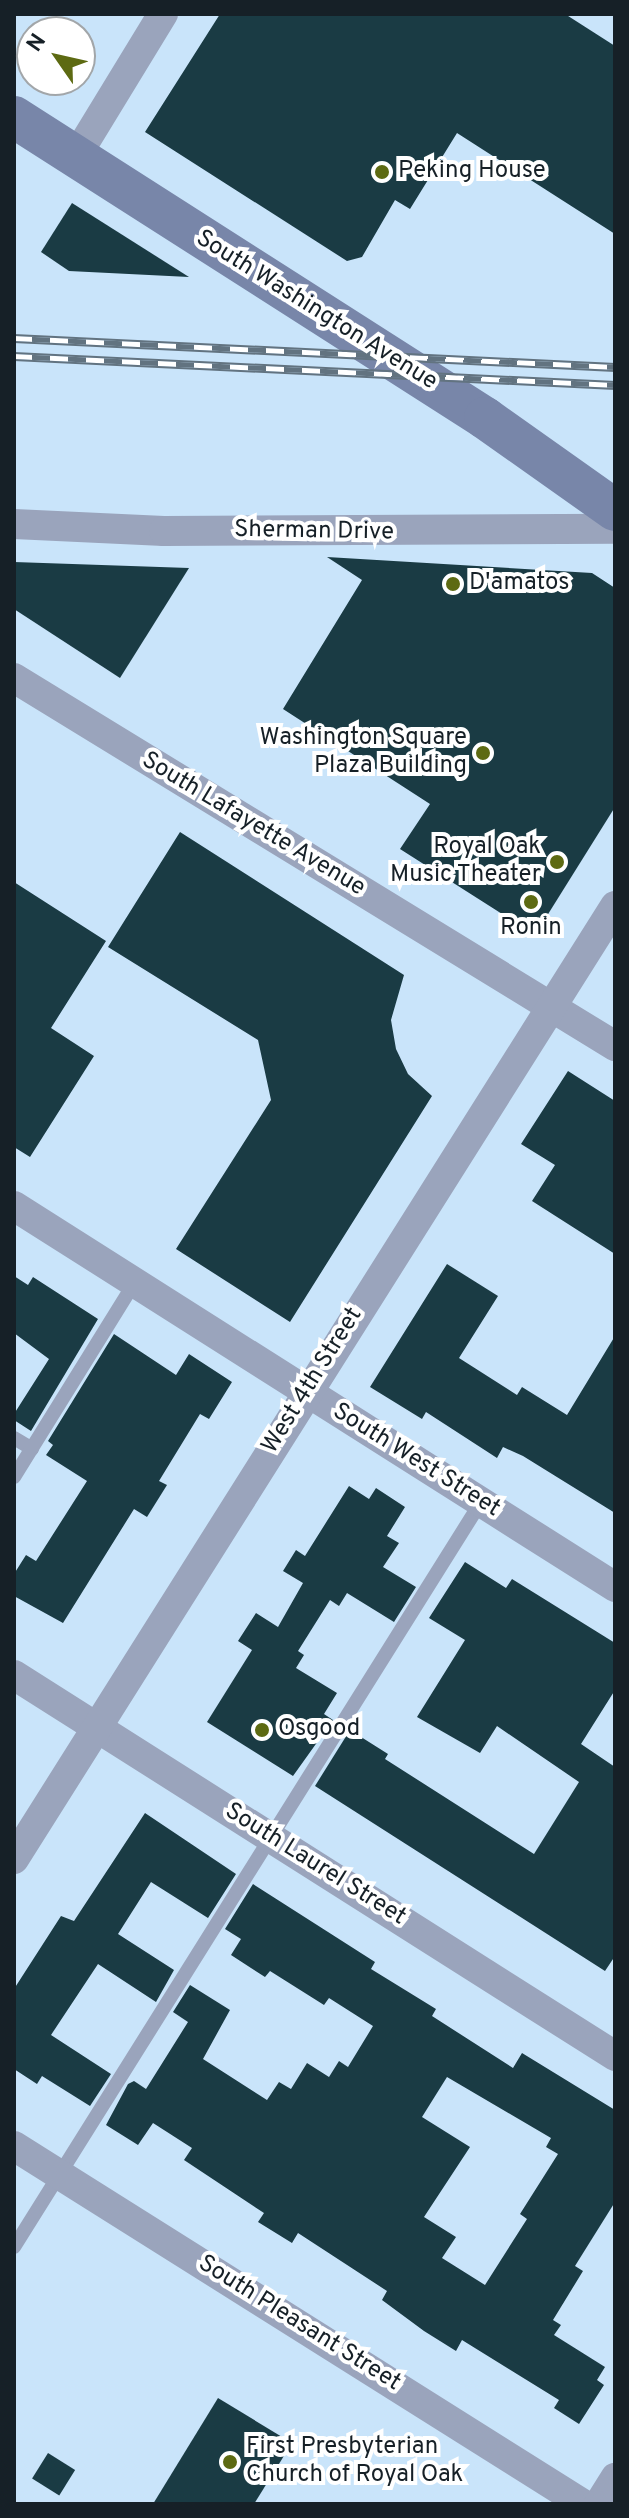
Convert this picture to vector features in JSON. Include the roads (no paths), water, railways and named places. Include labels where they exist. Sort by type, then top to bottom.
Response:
[{"type":"main road","name":"South Washington Avenue","points":[[14,117],[472,409],[615,510]]},
{"type":"street","points":[[75,158],[163,14]]},
{"type":"street","name":"Sherman Drive","points":[[14,524],[164,531],[615,529]]},
{"type":"street","name":"South Lafayette Avenue","points":[[14,678],[615,1046]]},
{"type":"street","name":"West 4th Street","points":[[14,1859],[615,906]]},
{"type":"street","name":"South West Street","points":[[14,1206],[615,1587]]},
{"type":"street","name":"South Laurel Street","points":[[14,1675],[615,2056]]},
{"type":"street","name":"South Pleasant Street","points":[[14,2146],[583,2504]]},
{"type":"street","points":[[599,2504],[615,2478]]},
{"type":"lane","points":[[14,1477],[135,1282]]},
{"type":"lane","points":[[14,1438],[32,1449]]},
{"type":"lane","points":[[14,2247],[481,1502]]},
{"type":"railway","points":[[14,338],[615,367]]},
{"type":"railway","points":[[14,356],[615,385]]},
{"type":"place","name":"Peking House","points":[[382,172]]},
{"type":"place","name":"D'amatos","points":[[453,584]]},
{"type":"place","name":"Washington Square Plaza Building","points":[[483,753]]},
{"type":"place","name":"Royal Oak Music Theater","points":[[557,862]]},
{"type":"place","name":"Ronin","points":[[531,902]]},
{"type":"place","name":"Osgood","points":[[262,1730]]},
{"type":"place","name":"First Presbyterian Church of Royal Oak","points":[[230,2462]]}]
